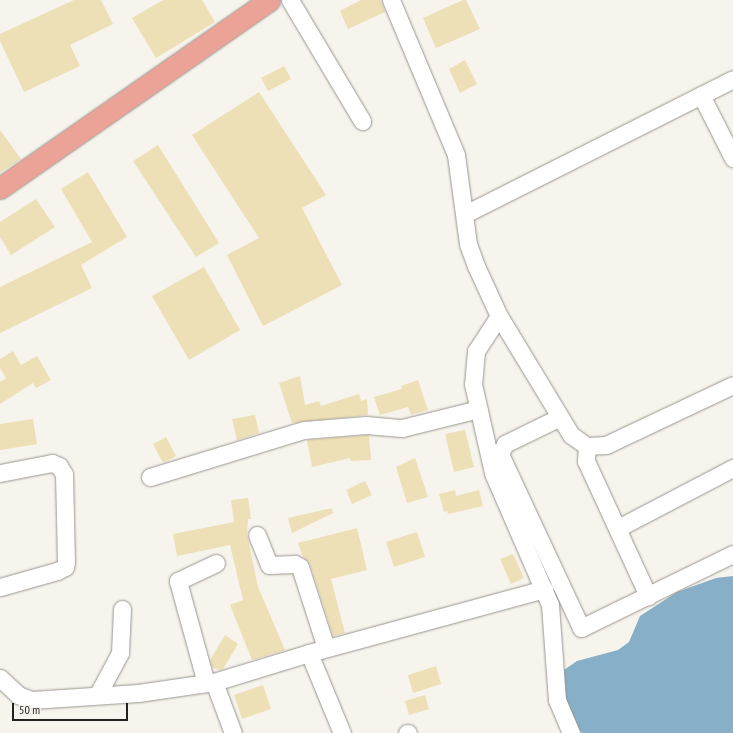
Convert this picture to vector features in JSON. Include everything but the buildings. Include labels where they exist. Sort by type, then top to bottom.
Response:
[{"type":"main road","points":[[0,188],[269,0]]},
{"type":"street","points":[[290,0],[362,121]]},
{"type":"street","points":[[391,0],[456,155],[468,244],[499,316],[558,418],[570,435],[587,446],[606,445],[733,385]]},
{"type":"street","points":[[465,214],[733,79]]},
{"type":"street","points":[[701,95],[733,158]]},
{"type":"street","points":[[499,316],[476,351],[473,384],[493,473],[550,605],[557,700],[571,733]]},
{"type":"street","points":[[150,477],[304,430],[366,424],[402,428],[479,409]]},
{"type":"street","points":[[558,418],[505,444],[500,454],[578,625],[586,628],[733,554]]},
{"type":"street","points":[[587,446],[586,461],[648,596]]},
{"type":"street","points":[[0,473],[52,464],[59,466],[64,474],[66,562],[57,571],[0,587]]},
{"type":"street","points":[[618,528],[733,468]]},
{"type":"street","points":[[257,535],[269,565],[295,564],[300,567],[326,648]]},
{"type":"street","points":[[216,564],[178,581],[210,682],[233,733]]},
{"type":"street","points":[[0,678],[18,694],[32,700],[98,694],[138,693],[210,682],[326,648],[544,589]]},
{"type":"street","points":[[98,694],[120,653],[122,609]]},
{"type":"street","points":[[309,653],[342,733]]},
{"type":"water","points":[[733,576],[733,733],[582,733],[575,725],[566,698],[564,670],[577,661],[618,650],[629,642],[640,616],[677,592],[716,578]]}]
